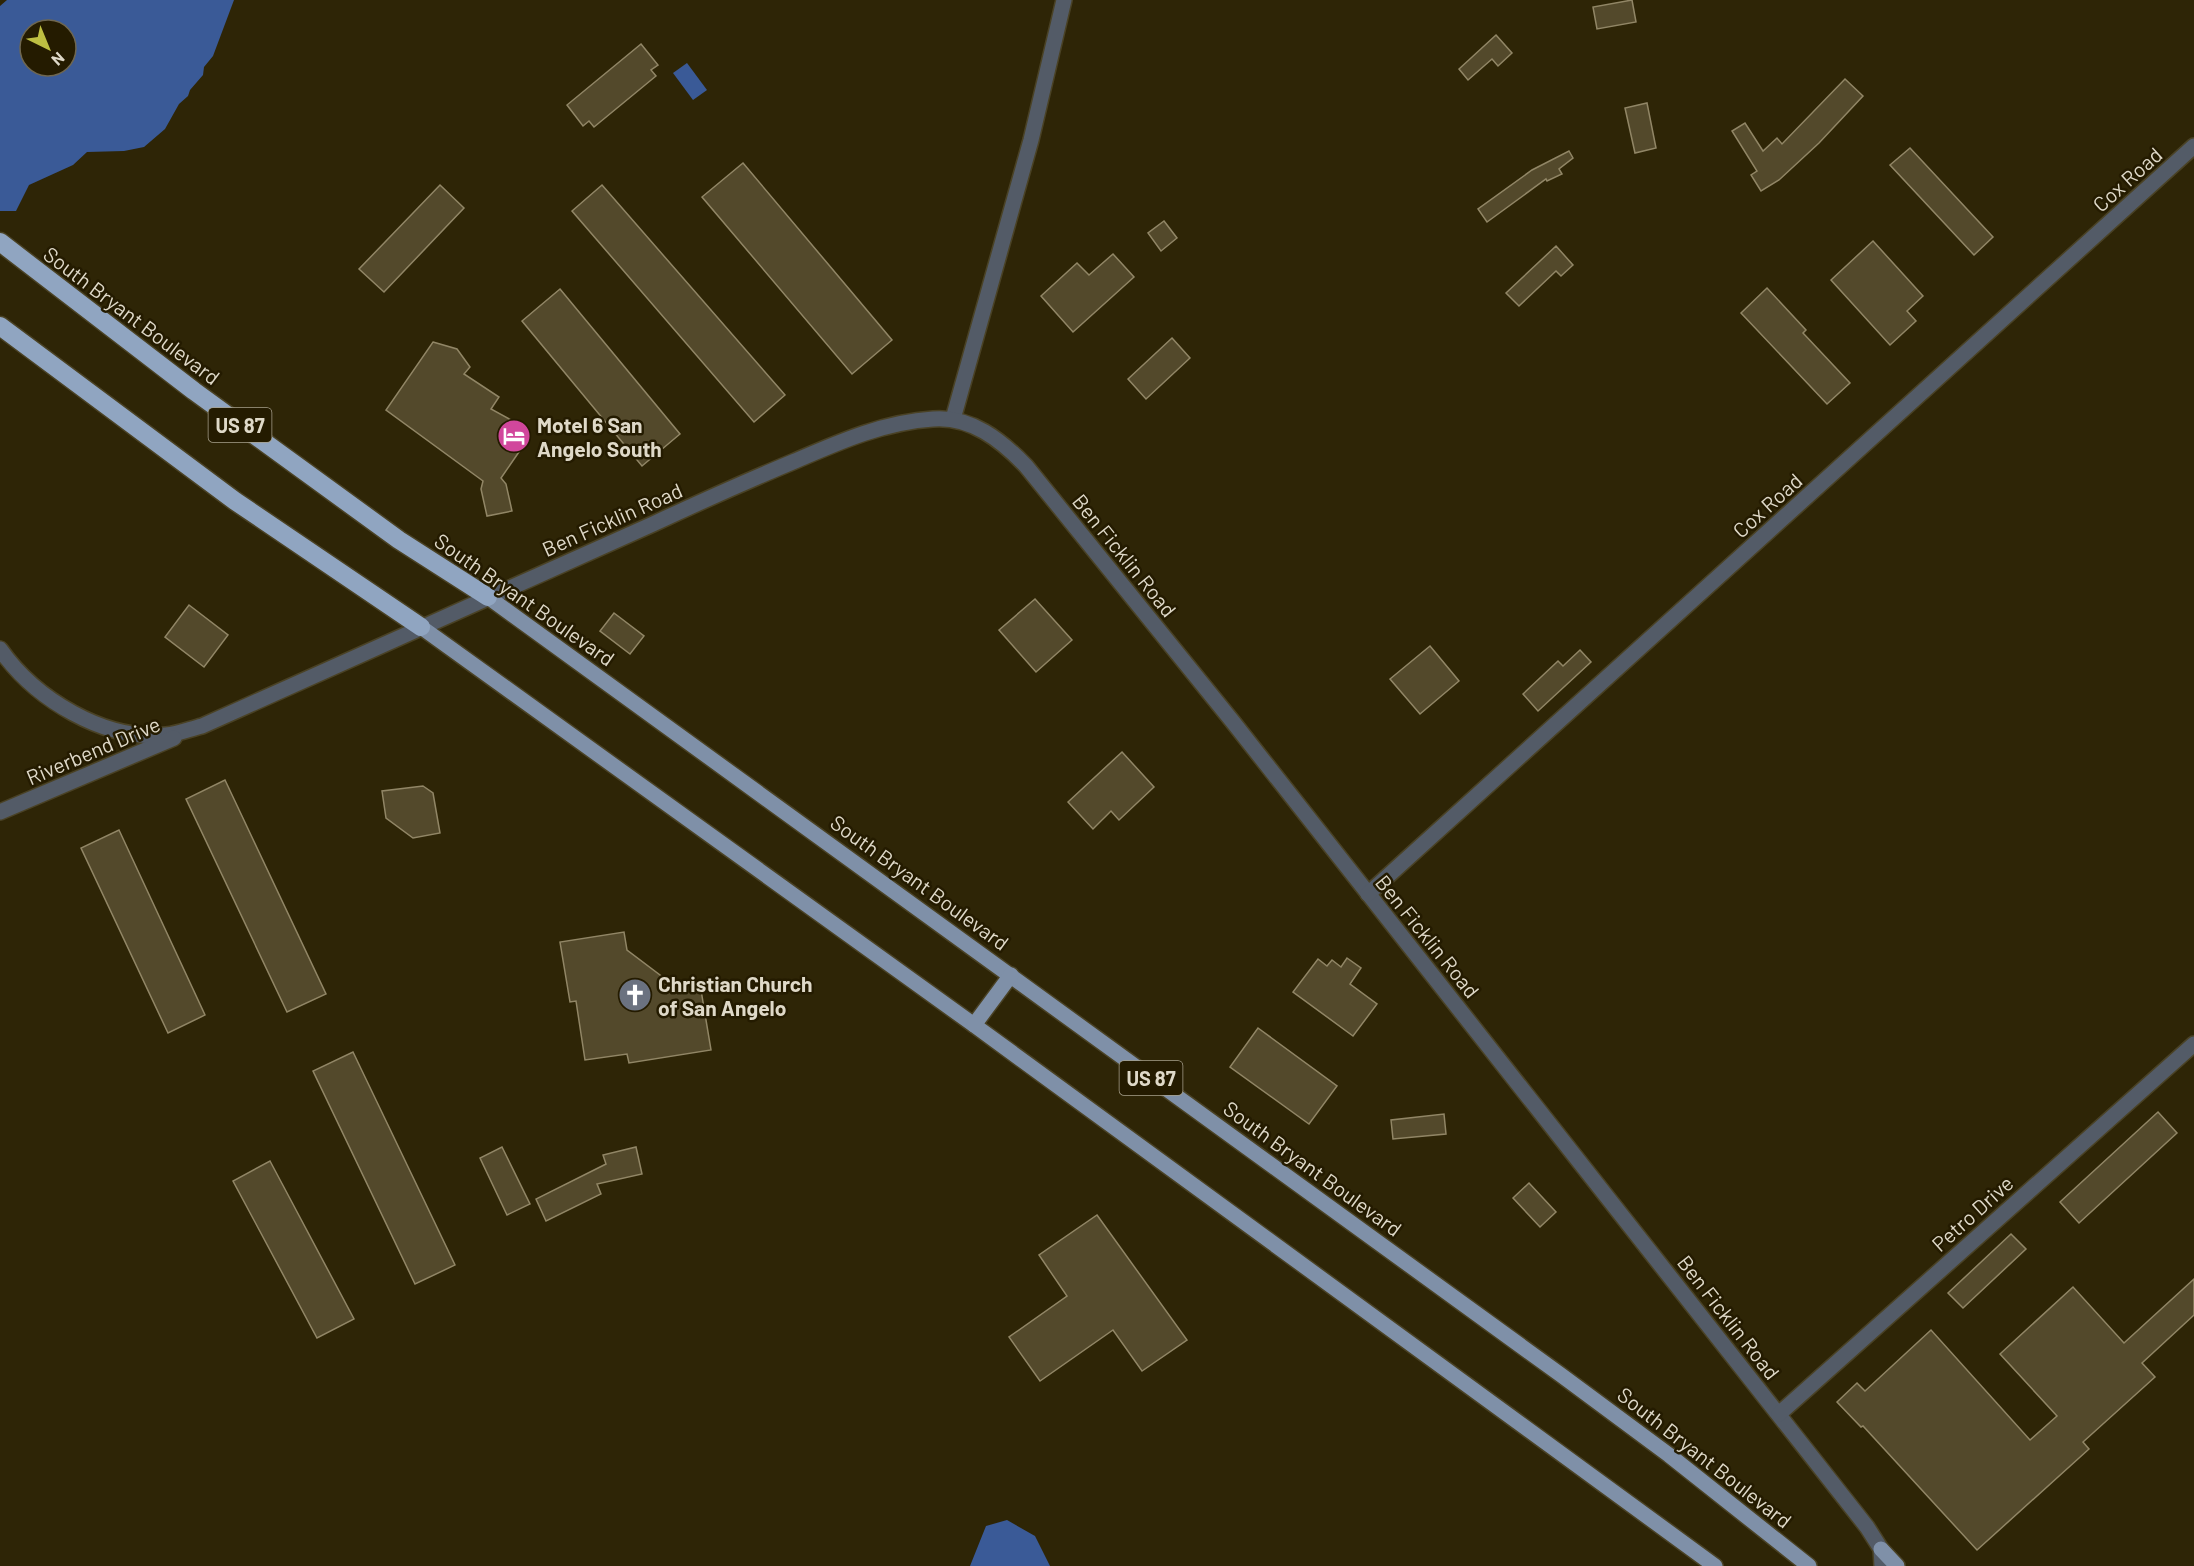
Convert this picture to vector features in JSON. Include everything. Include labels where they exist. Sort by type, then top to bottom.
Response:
[{"type":"highway","name":"South Bryant Boulevard","points":[[0,242],[194,392],[399,540],[488,597]]},
{"type":"highway","name":"US 87","points":[[0,326],[235,501],[421,627]]},
{"type":"main road","name":"South Bryant Boulevard","points":[[488,597],[1569,1380],[1669,1455],[1809,1566]]},
{"type":"main road","name":"US 87","points":[[421,627],[974,1025],[1715,1566]]},
{"type":"main road","points":[[974,1025],[1011,975]]},
{"type":"main road","points":[[1881,1549],[1897,1566]]},
{"type":"street","points":[[953,419],[1031,140],[1064,0]]},
{"type":"street","name":"Cox Road","points":[[1368,894],[2194,146]]},
{"type":"street","name":"Ben Ficklin Road","points":[[0,649],[19,672],[60,705],[80,716],[126,732],[167,735],[202,726],[752,479],[851,438],[878,429],[933,419],[953,419],[965,422],[997,440],[1026,466],[1233,722],[1868,1527],[1881,1549],[1882,1566]]},
{"type":"street","name":"Riverbend Drive","points":[[0,812],[202,726]]},
{"type":"street","points":[[126,732],[130,757]]},
{"type":"street","name":"Petro Drive","points":[[1779,1414],[2194,1044]]},
{"type":"water","points":[[7,0],[234,0],[213,56],[204,67],[203,75],[190,90],[188,96],[179,104],[165,129],[144,147],[124,151],[87,152],[73,165],[29,185],[16,211],[0,211],[0,6]]},
{"type":"water","points":[[687,63],[707,90],[693,100],[673,73]]},
{"type":"water","points":[[1007,1520],[1035,1536],[1050,1566],[970,1566],[986,1526]]},
{"type":"building","points":[[1632,0],[1636,22],[1597,29],[1593,7]]},
{"type":"building","points":[[1496,35],[1512,53],[1498,66],[1492,59],[1468,80],[1459,69]]},
{"type":"building","points":[[641,44],[658,65],[651,70],[656,76],[594,127],[589,121],[583,126],[567,105]]},
{"type":"building","points":[[1845,79],[1863,96],[1819,143],[1779,180],[1761,191],[1751,175],[1757,171],[1732,131],[1745,123],[1763,151],[1777,138],[1782,144]]},
{"type":"building","points":[[1647,103],[1656,148],[1635,153],[1625,108]]},
{"type":"building","points":[[1910,148],[1993,237],[1974,255],[1890,165]]},
{"type":"building","points":[[1569,151],[1573,158],[1559,169],[1562,174],[1547,181],[1546,179],[1487,222],[1478,209],[1532,170]]},
{"type":"building","points":[[743,163],[892,340],[852,374],[702,197]]},
{"type":"building","points":[[440,185],[464,208],[384,292],[359,269]]},
{"type":"building","points":[[602,185],[785,395],[754,422],[572,211]]},
{"type":"building","points":[[1164,221],[1177,238],[1161,251],[1148,233]]},
{"type":"building","points":[[1873,241],[1923,296],[1907,311],[1916,321],[1890,345],[1831,280]]},
{"type":"building","points":[[1556,246],[1573,265],[1561,276],[1556,271],[1519,306],[1506,293]]},
{"type":"building","points":[[1113,254],[1134,277],[1073,332],[1041,296],[1077,263],[1089,275]]},
{"type":"building","points":[[1767,288],[1806,330],[1803,333],[1850,383],[1827,404],[1741,313]]},
{"type":"building","points":[[560,289],[680,434],[642,466],[522,321]]},
{"type":"building","points":[[1172,338],[1190,358],[1146,399],[1128,379]]},
{"type":"building","points":[[433,342],[457,349],[470,367],[464,374],[499,397],[491,409],[524,427],[530,436],[501,478],[506,484],[512,511],[487,516],[481,489],[483,481],[386,410]]},
{"type":"building","points":[[1035,599],[1072,640],[1036,672],[999,630]]},
{"type":"building","points":[[189,605],[228,635],[204,667],[165,637]]},
{"type":"building","points":[[614,613],[644,636],[630,654],[600,631]]},
{"type":"building","points":[[1430,646],[1459,681],[1420,714],[1390,679]]},
{"type":"building","points":[[1580,650],[1591,662],[1538,711],[1523,694],[1558,661],[1563,666]]},
{"type":"building","points":[[1122,752],[1154,787],[1119,820],[1111,811],[1093,829],[1068,802]]},
{"type":"building","points":[[225,780],[326,994],[287,1012],[186,799]]},
{"type":"building","points":[[423,786],[433,793],[440,833],[413,838],[386,818],[382,791]]},
{"type":"building","points":[[119,830],[205,1015],[168,1033],[81,848]]},
{"type":"building","name":"Christian Church of San Angelo","points":[[624,932],[627,950],[676,987],[700,984],[711,1050],[629,1063],[627,1054],[585,1060],[576,1001],[570,1002],[560,942]]},
{"type":"building","points":[[1347,958],[1361,968],[1350,984],[1377,1004],[1353,1036],[1293,992],[1318,959],[1327,966],[1332,960],[1341,967]]},
{"type":"building","points":[[1258,1028],[1337,1086],[1309,1124],[1230,1067]]},
{"type":"building","points":[[353,1052],[455,1265],[415,1284],[313,1071]]},
{"type":"building","points":[[2158,1112],[2177,1133],[2079,1223],[2060,1202]]},
{"type":"building","points":[[1444,1114],[1446,1134],[1393,1139],[1391,1120]]},
{"type":"building","points":[[502,1147],[530,1204],[507,1215],[480,1158]]},
{"type":"building","points":[[636,1147],[642,1174],[597,1184],[601,1194],[546,1221],[536,1199],[606,1164],[603,1155]]},
{"type":"building","points":[[270,1161],[354,1319],[317,1338],[233,1181]]},
{"type":"building","points":[[1529,1183],[1556,1212],[1540,1227],[1513,1198]]},
{"type":"building","points":[[1097,1215],[1187,1340],[1142,1371],[1113,1330],[1040,1381],[1009,1337],[1067,1296],[1039,1255]]},
{"type":"building","points":[[2011,1234],[2026,1249],[1963,1308],[1948,1293]]},
{"type":"building","points":[[2194,1279],[2194,1315],[2142,1363],[2155,1377],[2083,1442],[2089,1449],[1977,1550],[1863,1426],[1861,1427],[1837,1402],[1857,1383],[1865,1391],[1931,1330],[2030,1440],[2057,1416],[2000,1354],[2073,1287],[2124,1343]]},
{"type":"place","name":"Motel 6 San Angelo South","points":[[514,436]]},
{"type":"place","name":"Christian Church of San Angelo","points":[[635,995]]}]
